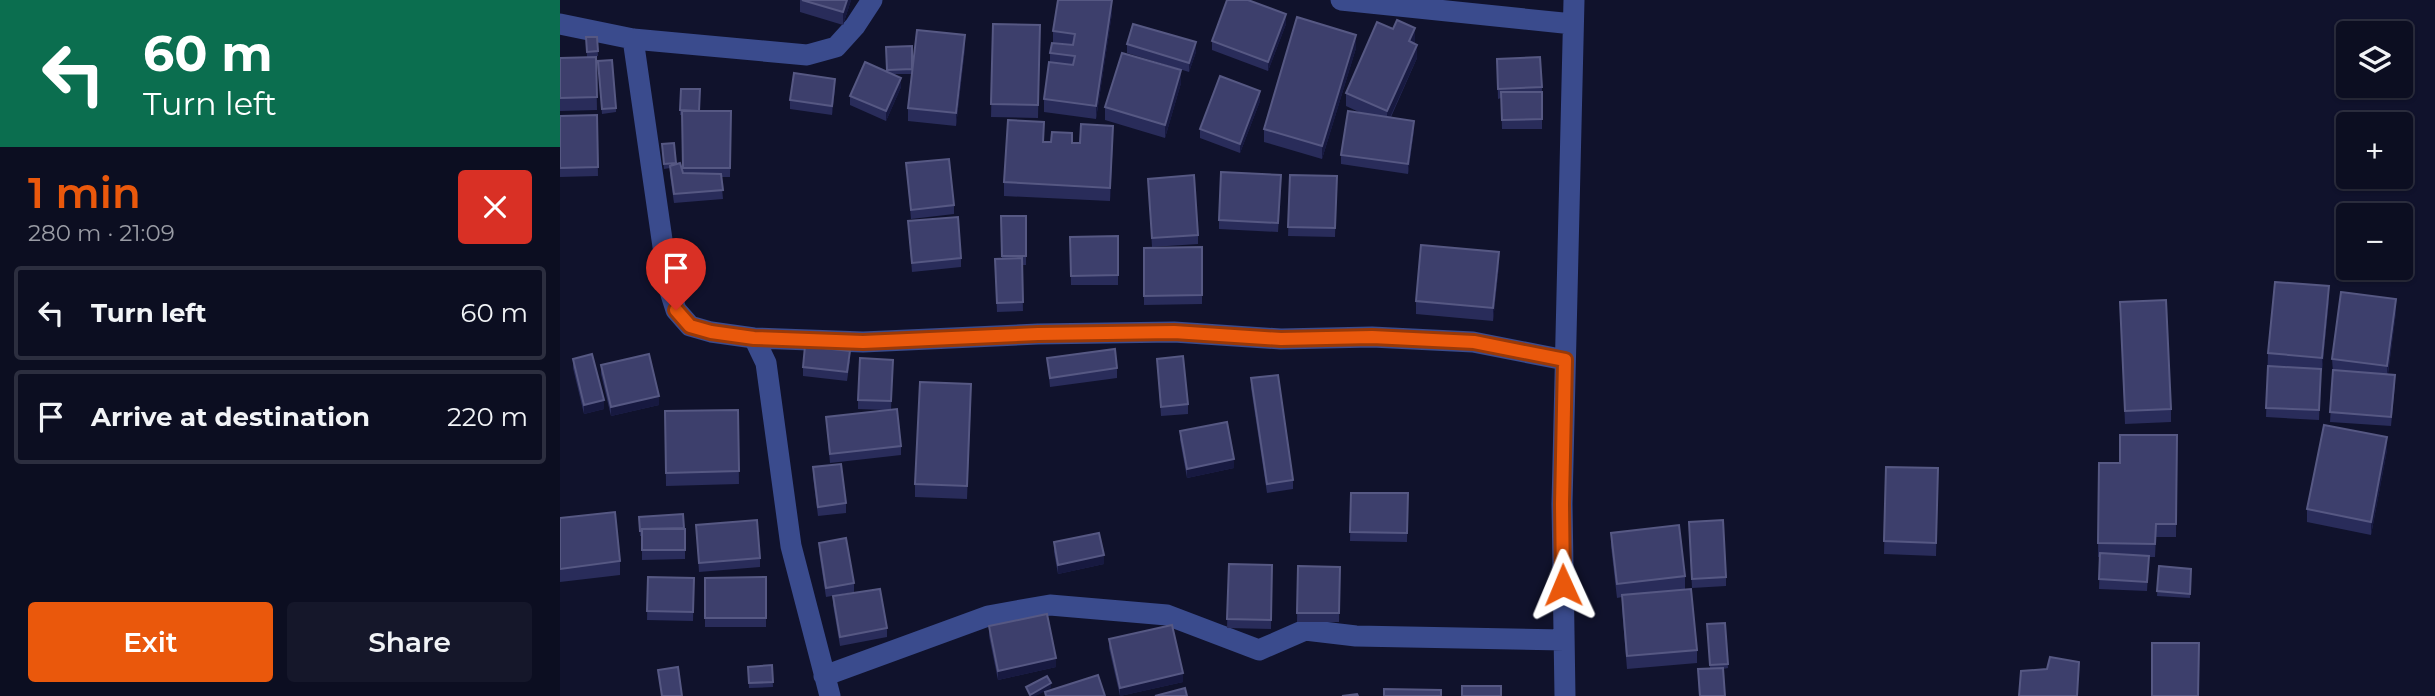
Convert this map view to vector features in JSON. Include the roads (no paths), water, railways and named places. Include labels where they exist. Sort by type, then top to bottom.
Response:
[{"type":"street","points":[[560,24],[634,39],[807,55],[836,47],[855,26],[872,0]]},
{"type":"street","points":[[1341,0],[1573,24]]},
{"type":"street","points":[[1565,696],[1562,504],[1574,0]]},
{"type":"street","points":[[634,39],[670,288],[676,310],[690,326],[754,338],[863,342],[1038,334],[1174,332],[1281,339],[1372,337],[1474,342],[1565,360]]},
{"type":"street","points":[[754,338],[766,363],[791,546],[827,686],[988,616],[1050,605],[1167,615],[1259,650],[1306,630],[1356,636],[1564,640]]}]
